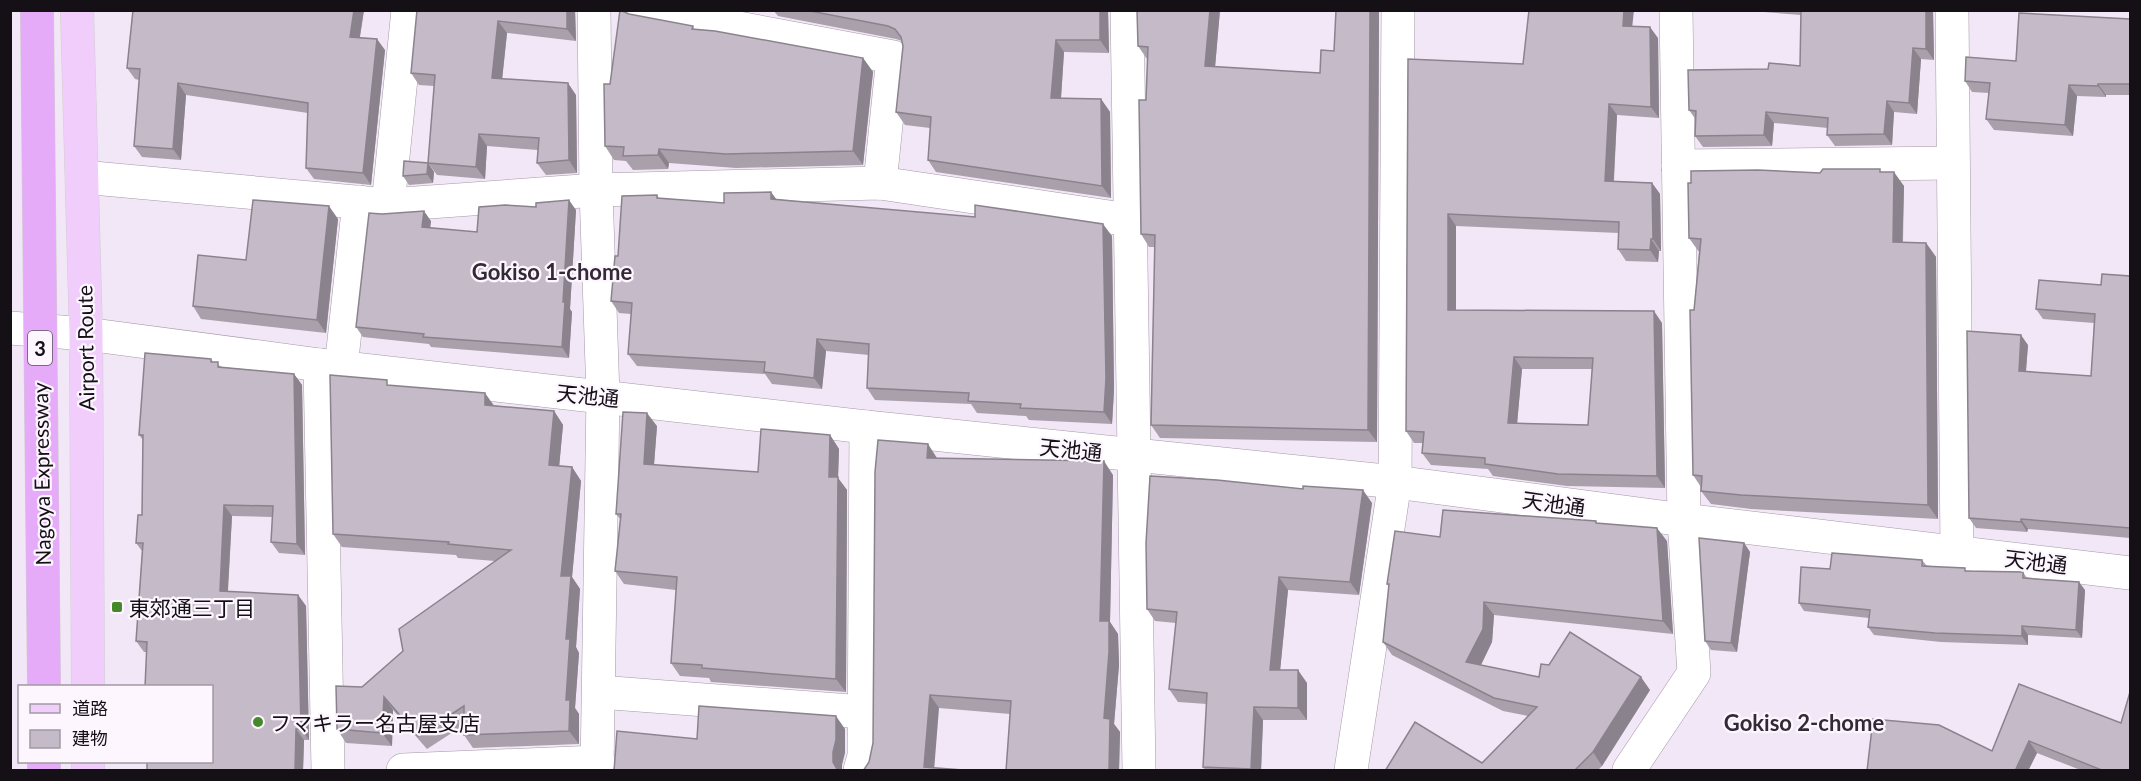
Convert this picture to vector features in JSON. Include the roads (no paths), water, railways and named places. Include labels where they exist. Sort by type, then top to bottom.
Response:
[{"type":"highway","name":"Nagoya Expressway","points":[[37,10],[44,685]]},
{"type":"main road","name":"Airport Route","points":[[77,10],[86,334],[88,685]]},
{"type":"street","points":[[328,771],[330,367],[374,203],[408,10]]},
{"type":"street","points":[[403,771],[598,766],[603,396],[596,190],[594,10]]},
{"type":"street","points":[[642,10],[755,21],[893,57],[880,183]]},
{"type":"street","points":[[1127,10],[1139,771]]},
{"type":"street","points":[[1351,771],[1395,482],[1398,10]]},
{"type":"street","points":[[1629,771],[1694,674],[1684,520],[1676,10]]},
{"type":"street","points":[[1952,10],[1957,552]]},
{"type":"street","points":[[1678,166],[1953,163]]},
{"type":"street","points":[[82,177],[374,203],[596,190],[880,183],[1129,219]]},
{"type":"street","name":"天池通","points":[[10,328],[86,334],[330,367],[866,427],[1395,482],[1684,520],[2130,573]]},
{"type":"street","points":[[860,771],[864,756],[866,427]]},
{"type":"street","points":[[598,692],[864,712]]},
{"type":"place","name":"東郊通三丁目","points":[[117,607]]},
{"type":"place","name":"フマキラー名古屋支店","points":[[258,722]]},
{"type":"district","name":"Gokiso 1-chome","points":[[552,271]]},
{"type":"district","name":"Gokiso 2-chome","points":[[1804,722]]}]
